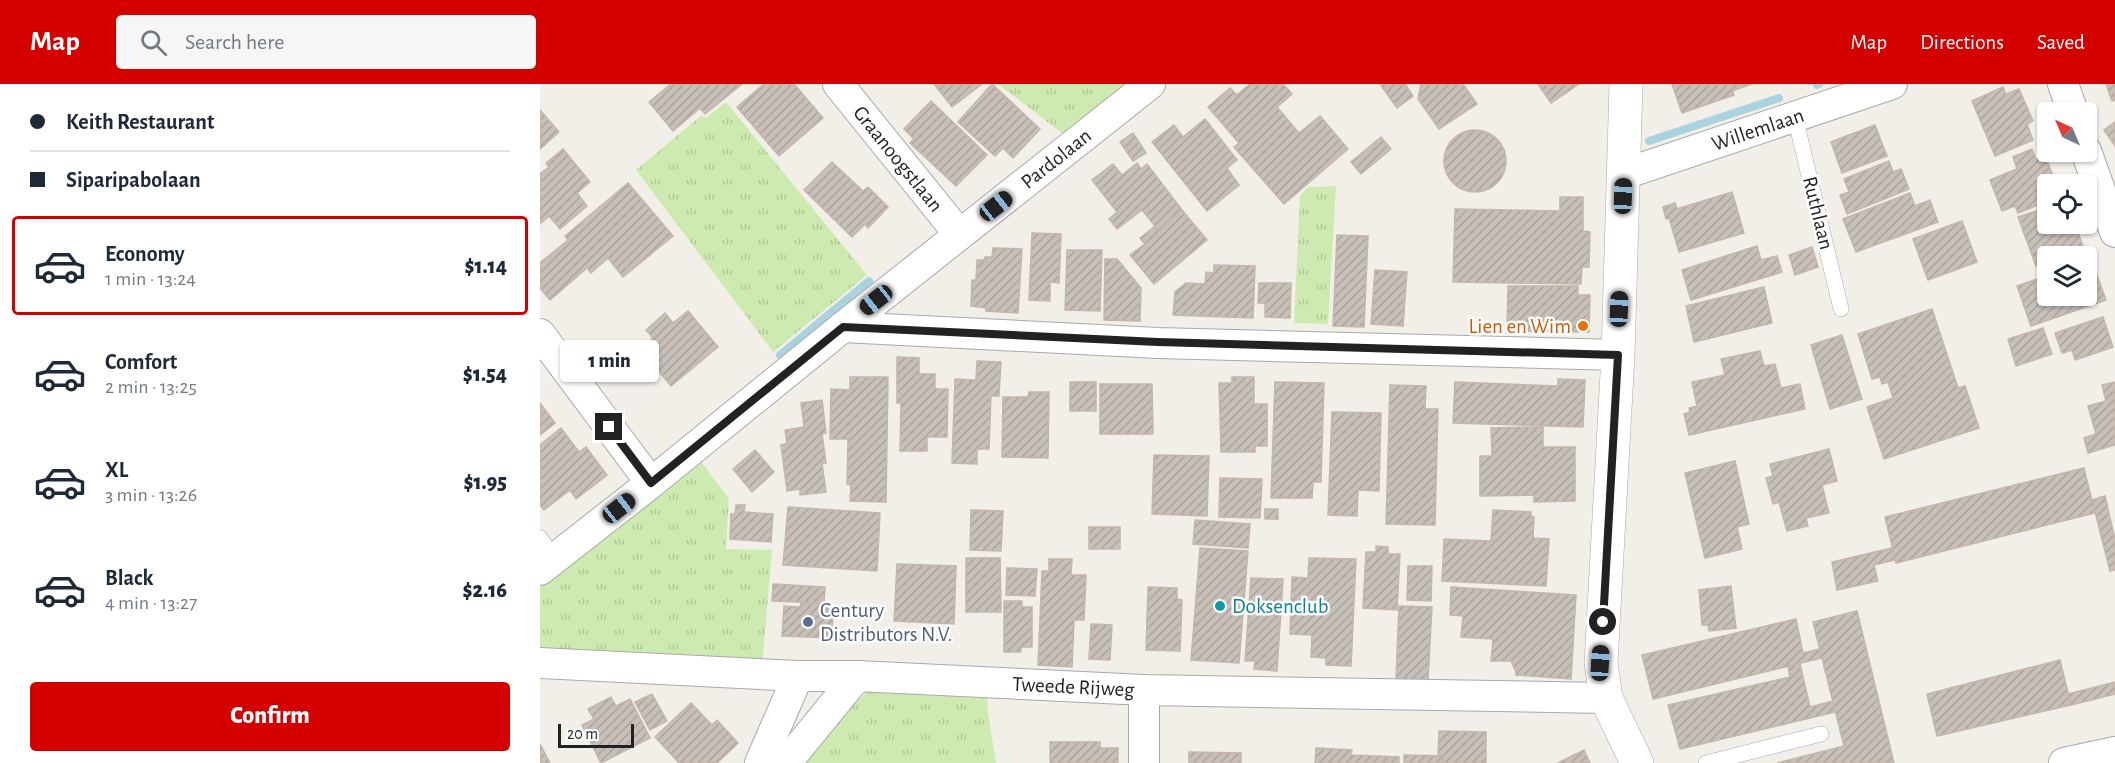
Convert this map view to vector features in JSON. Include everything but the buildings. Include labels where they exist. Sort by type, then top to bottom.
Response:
[{"type":"street","name":"Graanoogstlaan","points":[[838,84],[959,234]]},
{"type":"street","name":"Pardolaan","points":[[545,556],[651,483],[959,234],[1150,84]]},
{"type":"street","points":[[1626,84],[1618,355],[1600,663],[1606,698],[1637,763]]},
{"type":"street","name":"Willemlaan","points":[[1624,174],[1892,84]]},
{"type":"street","points":[[2063,84],[2069,102]]},
{"type":"street","points":[[2090,162],[2115,232]]},
{"type":"street","points":[[843,327],[1170,343],[1618,355]]},
{"type":"street","points":[[540,334],[651,483]]},
{"type":"street","name":"Tweede Rijweg","points":[[540,663],[1144,690],[1606,698]]},
{"type":"street","points":[[760,763],[798,676]]},
{"type":"street","points":[[786,763],[857,676]]},
{"type":"street","points":[[1144,690],[1144,763]]},
{"type":"street","points":[[2064,763],[2115,752]]},
{"type":"lane","name":"Ruthlaan","points":[[1795,117],[1841,309]]},
{"type":"lane","points":[[1706,763],[1821,734]]},
{"type":"green space","points":[[998,84],[1135,84],[1067,137]]},
{"type":"green space","points":[[726,102],[867,275],[773,352],[636,170],[702,115],[706,118]]},
{"type":"green space","points":[[1336,186],[1328,324],[1294,323],[1300,196],[1308,187]]},
{"type":"green space","points":[[699,459],[729,499],[726,549],[772,550],[762,666],[540,654],[540,580]]},
{"type":"green space","points":[[869,690],[988,693],[987,706],[996,763],[795,763],[844,711]]},
{"type":"waterway","points":[[1649,141],[1779,98]]},
{"type":"waterway","points":[[780,355],[869,281]]},
{"type":"place","name":"Lien en Wim","points":[[1583,326]]},
{"type":"place","name":"Doksenclub","points":[[1220,606]]},
{"type":"place","name":"Century Distributors N.V.","points":[[808,622]]},
{"type":"route","points":[[609,427],[651,483],[843,327],[1158,342],[1618,355],[1603,622]]}]
